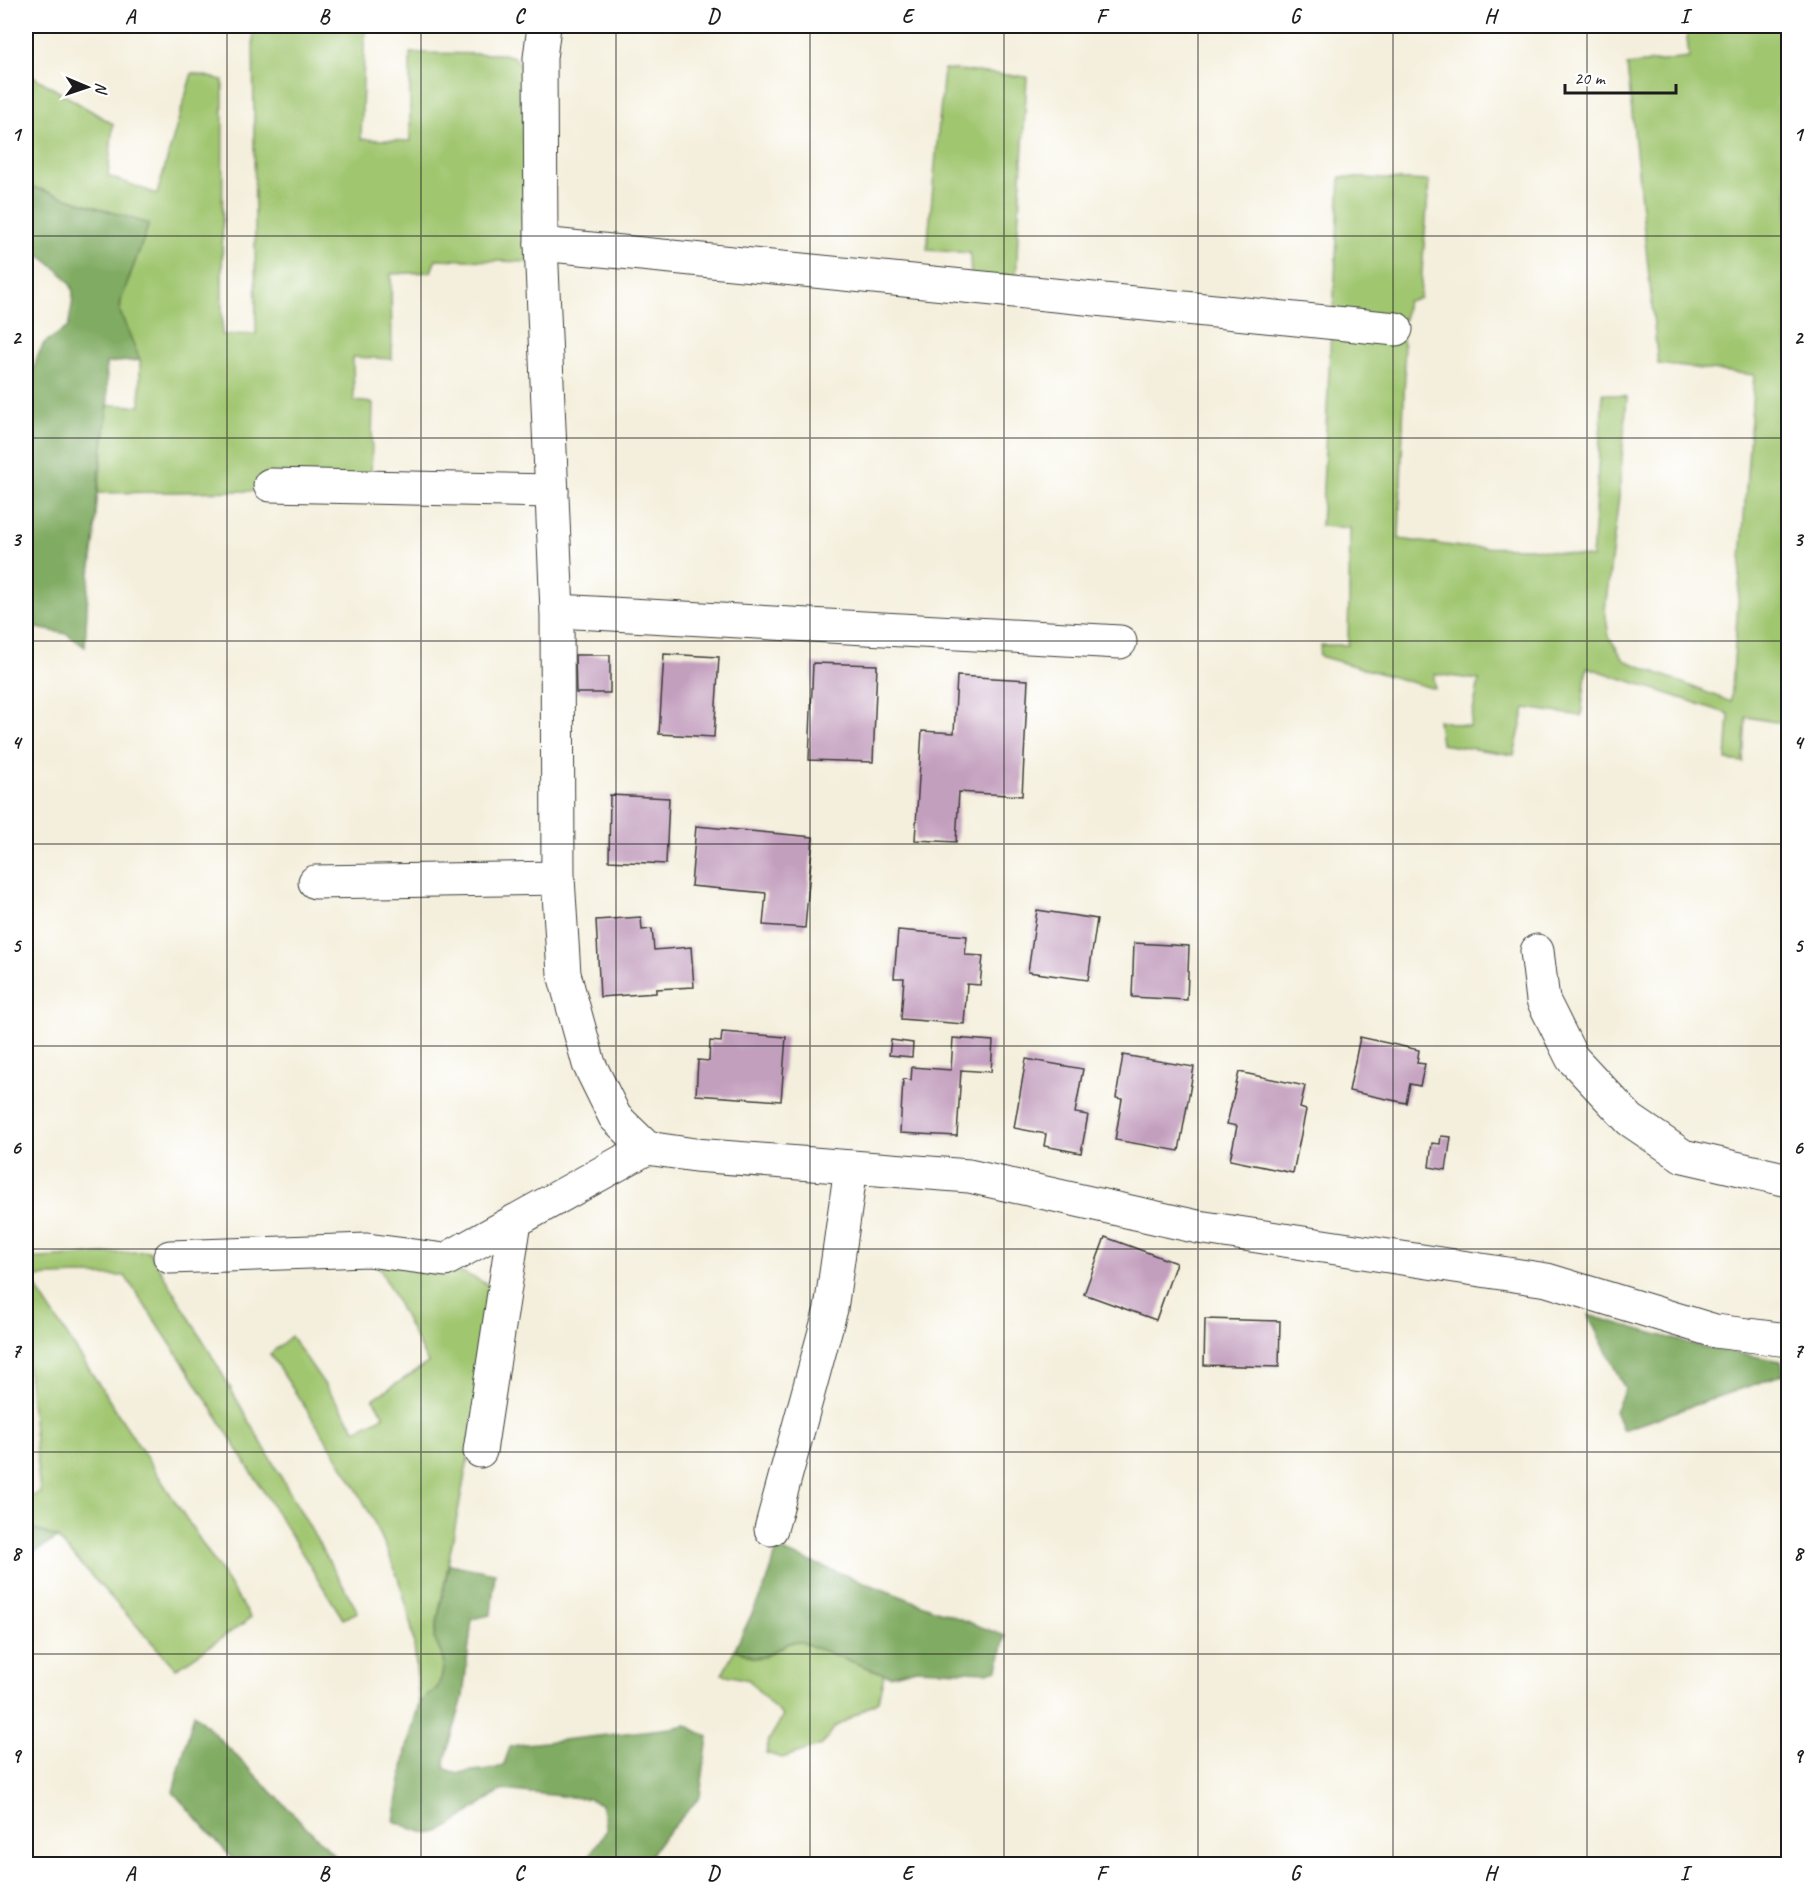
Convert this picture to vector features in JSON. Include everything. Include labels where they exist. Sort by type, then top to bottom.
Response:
[{"type":"street","points":[[544,26],[540,58],[541,244],[557,611],[558,878],[564,974],[589,1064],[615,1117],[647,1148],[695,1155],[969,1176],[1198,1227],[1547,1280],[1715,1331],[1788,1340]]},
{"type":"street","points":[[541,244],[1396,328]]},
{"type":"street","points":[[270,485],[552,491]]},
{"type":"street","points":[[557,611],[1120,642]]},
{"type":"street","points":[[315,882],[558,878]]},
{"type":"street","points":[[1537,951],[1543,1000],[1572,1058],[1630,1120],[1683,1156],[1788,1180]]},
{"type":"street","points":[[170,1257],[367,1250],[445,1260],[647,1148]]},
{"type":"street","points":[[771,1529],[831,1309],[851,1167]]},
{"type":"street","points":[[480,1450],[515,1221]]},
{"type":"green space","points":[[253,26],[365,26],[361,139],[410,141],[410,53],[503,54],[514,57],[529,75],[529,262],[436,259],[431,272],[391,274],[392,359],[353,357],[354,401],[373,403],[371,477],[256,491],[98,493],[108,405],[140,406],[140,360],[120,312],[121,300],[149,224],[26,185],[26,72],[113,124],[108,176],[157,194],[192,73],[223,80],[222,335],[256,334]]},
{"type":"green space","points":[[1686,26],[1788,26],[1788,724],[1746,717],[1743,762],[1726,760],[1729,714],[1587,667],[1581,716],[1525,708],[1514,755],[1441,744],[1438,720],[1470,727],[1479,680],[1434,674],[1435,689],[1319,656],[1321,645],[1348,645],[1350,528],[1321,526],[1331,331],[1403,339],[1405,371],[1399,539],[1461,547],[1531,548],[1592,558],[1603,393],[1627,397],[1619,497],[1605,610],[1609,637],[1624,660],[1731,702],[1754,375],[1658,364],[1627,65],[1689,58]]},
{"type":"green space","points":[[944,69],[1027,77],[1016,287],[971,282],[970,253],[927,250]]},
{"type":"green space","points":[[1340,177],[1429,181],[1420,298],[1407,301],[1404,320],[1333,316]]},
{"type":"green space","points":[[26,185],[149,224],[121,300],[120,312],[140,360],[106,363],[108,405],[99,471],[85,647],[67,634],[26,626],[26,397],[37,357],[44,343],[68,327],[73,293],[61,273],[39,255],[26,248]]},
{"type":"green space","points":[[149,1251],[204,1342],[358,1612],[343,1619],[188,1370],[125,1276],[29,1277],[251,1618],[176,1669],[58,1539],[32,1528],[26,1531],[26,1498],[40,1493],[26,1349],[26,1259]]},
{"type":"green space","points":[[392,1265],[464,1273],[491,1286],[495,1317],[434,1638],[442,1656],[443,1675],[438,1688],[419,1703],[410,1620],[400,1584],[386,1548],[352,1481],[270,1354],[291,1336],[356,1430],[384,1416],[373,1399],[428,1363],[379,1267]]},
{"type":"green space","points":[[1588,1315],[1702,1347],[1781,1361],[1784,1374],[1623,1430],[1615,1411],[1625,1389]]},
{"type":"green space","points":[[32,1528],[58,1538],[26,1557],[26,1531]]},
{"type":"green space","points":[[777,1549],[1005,1636],[998,1669],[987,1672],[916,1669],[890,1676],[801,1642],[789,1643],[763,1657],[754,1658],[735,1649],[767,1582]]},
{"type":"green space","points":[[449,1564],[495,1573],[491,1615],[472,1619],[463,1697],[445,1761],[446,1769],[457,1773],[497,1768],[504,1764],[510,1747],[517,1745],[686,1725],[708,1737],[700,1797],[657,1845],[645,1864],[583,1864],[607,1830],[601,1804],[589,1799],[503,1790],[438,1832],[421,1832],[394,1821],[406,1751],[419,1703],[437,1688],[442,1675],[444,1659],[434,1638]]},
{"type":"green space","points":[[801,1642],[884,1674],[878,1701],[835,1727],[822,1745],[782,1758],[766,1753],[769,1740],[783,1716],[749,1680],[722,1674],[735,1649],[754,1658],[763,1657],[789,1643]]},
{"type":"green space","points":[[194,1713],[343,1864],[237,1864],[173,1792]]},
{"type":"building","points":[[664,654],[719,657],[714,737],[659,734]]},
{"type":"building","points":[[575,655],[610,655],[610,693],[576,693]]},
{"type":"building","points":[[813,663],[877,665],[873,762],[809,760]]},
{"type":"building","points":[[957,676],[1028,680],[1022,796],[959,792],[956,842],[915,840],[922,731],[954,733]]},
{"type":"building","points":[[610,795],[669,798],[666,864],[609,861]]},
{"type":"building","points":[[696,826],[813,837],[805,928],[763,925],[766,893],[691,886]]},
{"type":"building","points":[[1037,910],[1097,919],[1088,980],[1028,972]]},
{"type":"building","points":[[641,917],[642,930],[652,929],[654,950],[691,947],[694,987],[656,989],[656,993],[600,997],[596,920]]},
{"type":"building","points":[[898,930],[967,936],[965,955],[983,956],[980,985],[967,984],[964,1024],[901,1019],[904,978],[894,978]]},
{"type":"building","points":[[1134,943],[1189,946],[1187,1000],[1132,997]]},
{"type":"building","points":[[722,1032],[786,1037],[781,1101],[696,1095],[698,1060],[709,1061],[710,1041],[721,1042]]},
{"type":"building","points":[[1360,1037],[1419,1050],[1417,1063],[1425,1064],[1420,1086],[1410,1084],[1406,1103],[1349,1091]]},
{"type":"building","points":[[953,1038],[993,1041],[991,1072],[961,1070],[957,1136],[900,1133],[903,1079],[911,1080],[912,1067],[951,1070]]},
{"type":"building","points":[[891,1040],[913,1043],[912,1057],[889,1055]]},
{"type":"building","points":[[1123,1055],[1194,1067],[1179,1151],[1115,1140],[1122,1099],[1116,1098]]},
{"type":"building","points":[[1026,1059],[1083,1069],[1075,1113],[1088,1115],[1081,1153],[1044,1146],[1046,1134],[1014,1128]]},
{"type":"building","points":[[1239,1072],[1305,1086],[1300,1108],[1306,1110],[1293,1173],[1230,1160],[1237,1126],[1227,1124]]},
{"type":"building","points":[[1441,1136],[1451,1137],[1446,1170],[1429,1167],[1432,1143],[1440,1144]]},
{"type":"building","points":[[1105,1237],[1176,1263],[1156,1320],[1084,1294]]},
{"type":"building","points":[[1205,1319],[1280,1321],[1279,1367],[1204,1365]]}]
